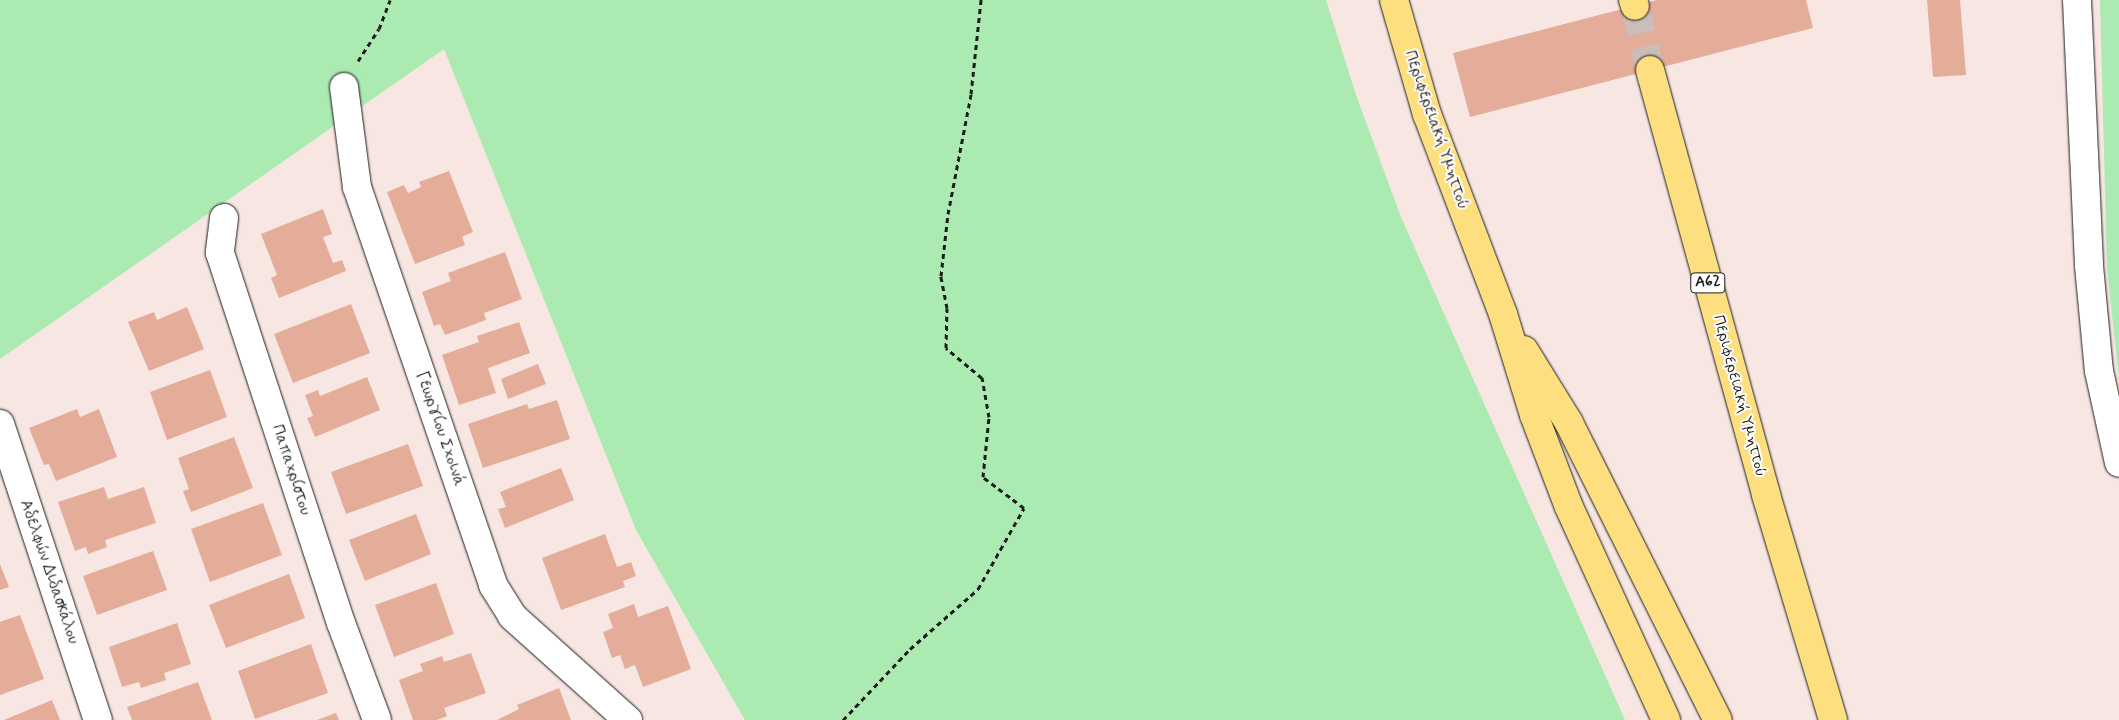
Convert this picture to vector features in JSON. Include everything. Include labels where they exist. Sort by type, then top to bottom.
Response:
[{"type":"highway","name":"Περιφερειακή Υμηττού","points":[[1394,0],[1427,114],[1503,314]]},
{"type":"highway","name":"Περιφερειακή Υμηττού","points":[[1650,70],[1772,513],[1833,720]]},
{"type":"highway","points":[[1503,314],[1534,415],[1569,508],[1666,720]]},
{"type":"highway","points":[[1503,314],[1568,424],[1718,720]]},
{"type":"street","points":[[2077,0],[2089,266],[2098,371],[2119,463]]},
{"type":"street","name":"Γεωργίου Σχοινά","points":[[344,87],[357,187],[493,585],[512,616],[628,720]]},
{"type":"street","name":"Παπαχρίστου","points":[[224,218],[220,253],[342,623],[377,720]]},
{"type":"street","name":"Αδελφών Διδασκάλου","points":[[0,424],[98,720]]},
{"type":"path","points":[[344,87],[379,29],[390,0]]},
{"type":"path","points":[[843,720],[910,649],[978,588],[1024,508],[983,477],[989,417],[982,378],[946,348],[942,268],[948,214],[971,94],[981,0]]},
{"type":"green space","points":[[0,0],[1326,0],[1357,98],[1401,217],[1625,720],[745,720],[636,530],[444,49],[0,359]]},
{"type":"green space","points":[[2100,0],[2119,0],[2119,379],[2107,268]]},
{"type":"building","points":[[1657,0],[1806,0],[1813,28],[1470,117],[1453,53]]},
{"type":"building","points":[[1927,0],[1960,0],[1966,75],[1933,77]]},
{"type":"building","points":[[449,171],[473,232],[462,237],[465,245],[415,264],[387,192],[404,185],[408,193],[421,187],[419,182]]},
{"type":"building","points":[[323,209],[332,234],[323,237],[333,263],[342,260],[346,271],[279,298],[271,278],[277,275],[261,234]]},
{"type":"building","points":[[505,252],[522,299],[484,313],[486,320],[445,335],[440,324],[434,326],[422,292],[451,281],[448,273]]},
{"type":"building","points":[[351,304],[370,353],[293,383],[274,334]]},
{"type":"building","points":[[187,307],[204,349],[149,371],[128,322],[154,312],[157,320]]},
{"type":"building","points":[[519,322],[530,353],[488,368],[496,393],[459,405],[442,355],[479,342],[477,336]]},
{"type":"building","points":[[538,364],[546,384],[508,399],[501,379]]},
{"type":"building","points":[[210,370],[227,417],[167,440],[150,392]]},
{"type":"building","points":[[367,377],[380,410],[315,437],[307,418],[313,416],[305,395],[318,390],[320,396]]},
{"type":"building","points":[[557,400],[570,439],[483,468],[468,424],[527,404],[529,409]]},
{"type":"building","points":[[77,409],[80,417],[99,409],[117,457],[56,481],[49,464],[44,465],[29,428]]},
{"type":"building","points":[[234,437],[253,488],[191,512],[183,491],[189,489],[178,458]]},
{"type":"building","points":[[408,444],[423,486],[346,514],[331,472]]},
{"type":"building","points":[[561,468],[574,500],[505,528],[498,509],[506,507],[500,492]]},
{"type":"building","points":[[104,487],[108,499],[144,487],[156,523],[105,540],[107,547],[88,554],[86,547],[75,551],[58,502]]},
{"type":"building","points":[[263,503],[282,555],[210,582],[191,529]]},
{"type":"building","points":[[416,514],[431,554],[365,581],[349,540]]},
{"type":"building","points":[[605,534],[617,567],[631,562],[636,576],[623,581],[625,587],[561,610],[542,558]]},
{"type":"building","points":[[153,551],[167,590],[97,615],[83,576]]},
{"type":"building","points":[[0,564],[9,587],[0,590]]},
{"type":"building","points":[[289,574],[305,618],[226,648],[209,605]]},
{"type":"building","points":[[436,583],[454,634],[394,657],[375,605]]},
{"type":"building","points":[[634,604],[638,617],[668,606],[691,669],[643,687],[635,665],[625,669],[620,655],[612,658],[603,632],[613,628],[608,614]]},
{"type":"building","points":[[20,615],[44,679],[0,695],[0,622]]},
{"type":"building","points":[[177,623],[191,664],[164,673],[166,680],[141,688],[139,682],[122,687],[109,647]]},
{"type":"building","points":[[311,644],[328,693],[255,719],[238,671]]},
{"type":"building","points":[[471,653],[486,693],[444,708],[447,716],[437,720],[413,720],[399,680],[423,671],[420,664],[442,656],[444,662]]},
{"type":"building","points":[[198,682],[212,720],[132,720],[127,707]]},
{"type":"building","points":[[559,688],[571,720],[497,720],[519,709],[517,705]]},
{"type":"building","points":[[52,700],[60,720],[4,720]]},
{"type":"building","points":[[336,713],[339,720],[317,720]]},
{"type":"tunnel","points":[[1635,6],[1650,70]]}]
